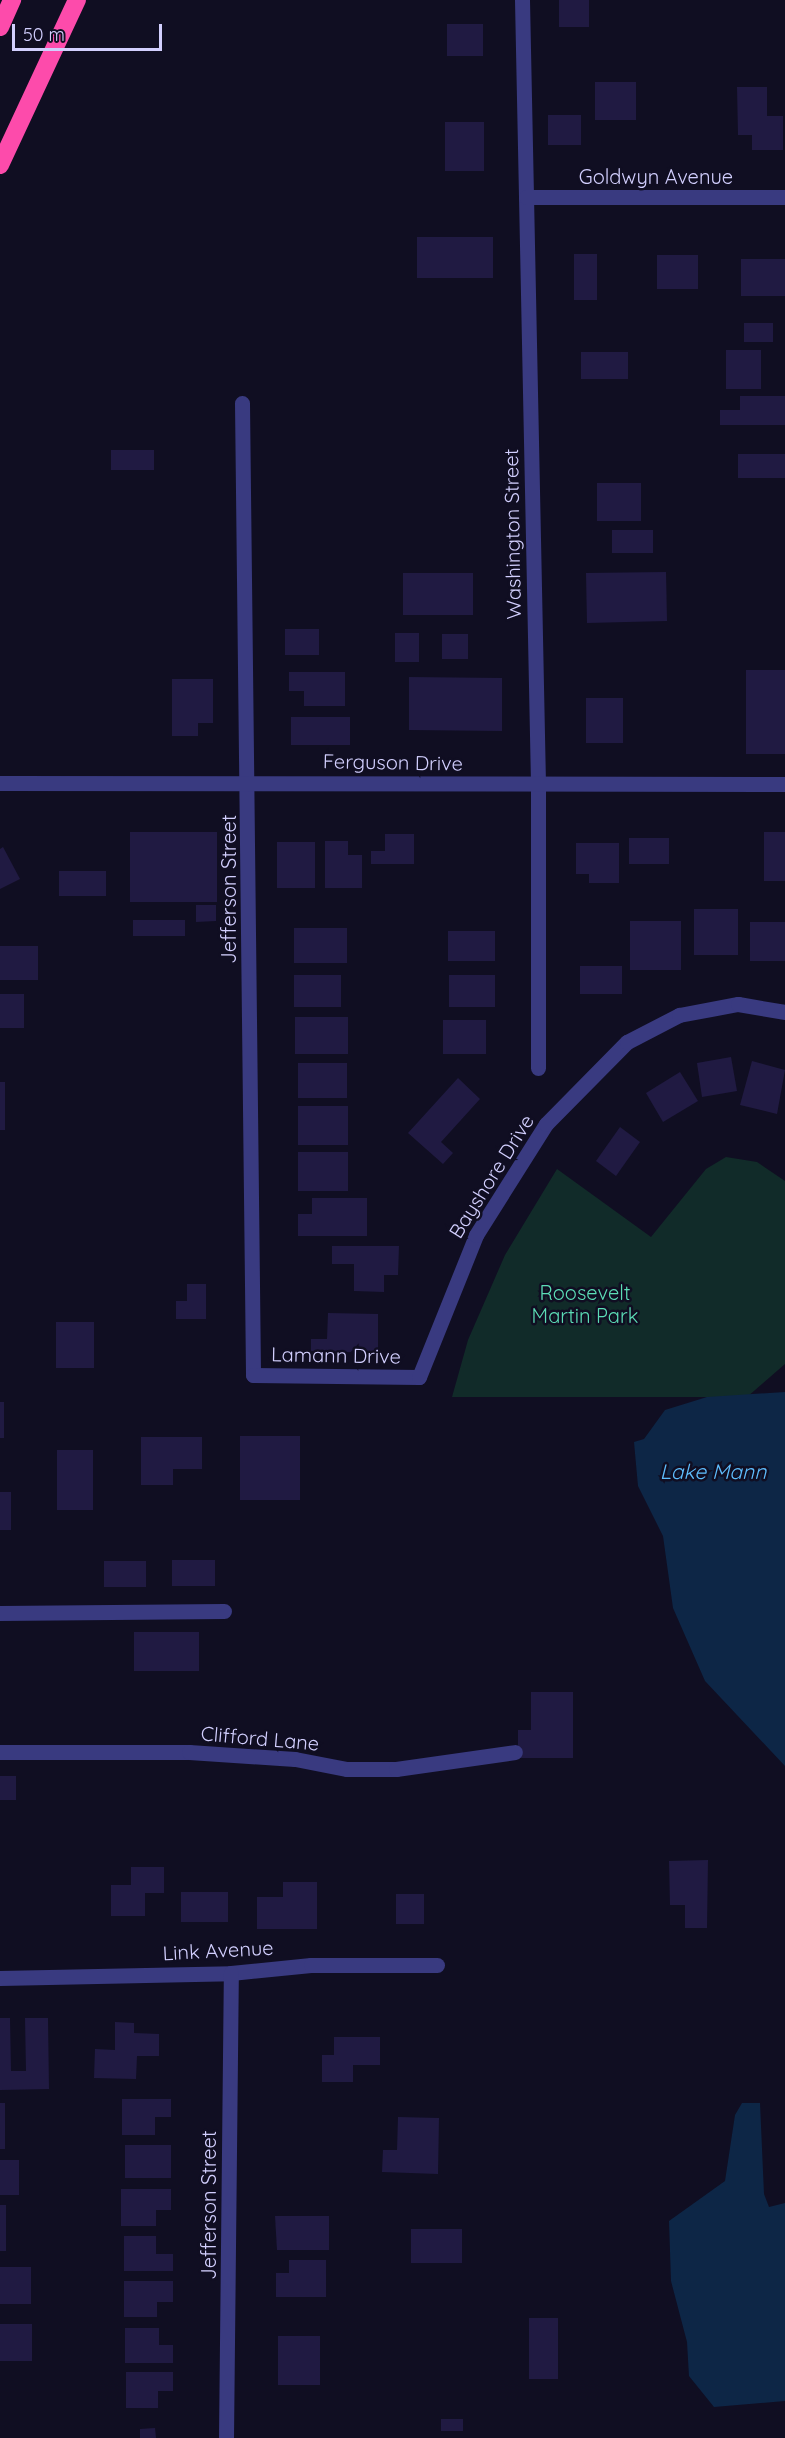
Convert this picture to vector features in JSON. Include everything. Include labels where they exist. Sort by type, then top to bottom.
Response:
[{"type":"highway","points":[[0,27],[12,0]]},
{"type":"highway","points":[[0,165],[77,0]]},
{"type":"street","name":"Washington Street","points":[[522,0],[538,784],[538,1068]]},
{"type":"street","name":"Goldwyn Avenue","points":[[526,197],[785,197]]},
{"type":"street","name":"Jefferson Street","points":[[242,403],[253,1375]]},
{"type":"street","name":"Ferguson Drive","points":[[0,783],[785,784]]},
{"type":"street","name":"Bayshore Drive","points":[[419,1377],[476,1235],[546,1124],[627,1041],[679,1015],[718,1007],[738,1004],[785,1012]]},
{"type":"street","name":"Lamann Drive","points":[[253,1375],[419,1377]]},
{"type":"street","points":[[0,1613],[224,1611]]},
{"type":"street","name":"Clifford Lane","points":[[0,1752],[189,1752],[296,1759],[346,1769],[396,1768],[515,1752]]},
{"type":"street","name":"Link Avenue","points":[[0,1978],[231,1972],[311,1965],[437,1965]]},
{"type":"street","name":"Jefferson Street","points":[[226,2438],[231,1972]]},
{"type":"green space","name":"Roosevelt Martin Park","points":[[726,1157],[757,1162],[785,1181],[785,1364],[747,1397],[452,1397],[468,1340],[505,1255],[557,1169],[651,1237],[706,1169]]},
{"type":"water","name":"Lake Mann","points":[[785,1392],[785,1766],[705,1681],[673,1608],[663,1536],[638,1486],[634,1442],[644,1439],[665,1410],[707,1397]]},
{"type":"water","points":[[742,2103],[760,2103],[764,2194],[769,2207],[785,2203],[785,2401],[714,2407],[689,2376],[687,2342],[671,2281],[669,2221],[725,2181],[735,2115]]},
{"type":"building","points":[[559,0],[589,0],[589,27],[559,27]]},
{"type":"building","points":[[447,24],[483,24],[483,56],[447,56]]},
{"type":"building","points":[[595,82],[636,82],[636,120],[595,120]]},
{"type":"building","points":[[737,87],[767,87],[767,116],[783,116],[783,150],[752,150],[752,135],[738,135]]},
{"type":"building","points":[[548,115],[581,115],[581,145],[548,145]]},
{"type":"building","points":[[445,122],[484,122],[484,171],[445,171]]},
{"type":"building","points":[[417,237],[493,237],[493,278],[417,278]]},
{"type":"building","points":[[574,254],[597,254],[597,300],[574,300]]},
{"type":"building","points":[[657,255],[698,255],[698,289],[657,289]]},
{"type":"building","points":[[741,259],[785,259],[785,296],[741,296]]},
{"type":"building","points":[[744,323],[773,323],[773,342],[744,342]]},
{"type":"building","points":[[726,350],[761,350],[761,389],[726,389]]},
{"type":"building","points":[[581,352],[628,352],[628,379],[581,379]]},
{"type":"building","points":[[740,396],[785,396],[785,425],[720,425],[720,410],[740,410]]},
{"type":"building","points":[[111,450],[154,450],[154,470],[111,470]]},
{"type":"building","points":[[738,454],[785,454],[785,478],[738,478]]},
{"type":"building","points":[[597,483],[641,483],[641,521],[597,521]]},
{"type":"building","points":[[612,530],[653,530],[653,553],[612,553]]},
{"type":"building","points":[[666,572],[667,621],[587,623],[586,573]]},
{"type":"building","points":[[403,573],[473,573],[473,615],[403,615]]},
{"type":"building","points":[[285,629],[319,629],[319,655],[285,655]]},
{"type":"building","points":[[395,633],[419,633],[419,662],[395,662]]},
{"type":"building","points":[[442,634],[468,634],[468,659],[442,659]]},
{"type":"building","points":[[746,670],[785,670],[785,754],[746,754]]},
{"type":"building","points":[[289,672],[345,672],[345,706],[304,706],[304,691],[289,691]]},
{"type":"building","points":[[409,677],[502,678],[502,731],[409,730]]},
{"type":"building","points":[[172,679],[213,679],[213,723],[198,723],[198,736],[172,736]]},
{"type":"building","points":[[586,698],[623,698],[623,743],[586,743]]},
{"type":"building","points":[[291,717],[350,717],[350,745],[291,745]]},
{"type":"building","points":[[130,832],[217,832],[217,902],[130,902]]},
{"type":"building","points":[[764,832],[785,832],[785,881],[764,881]]},
{"type":"building","points":[[385,834],[414,834],[414,864],[371,864],[371,851],[385,851]]},
{"type":"building","points":[[629,838],[669,838],[669,864],[629,864]]},
{"type":"building","points":[[325,841],[348,841],[348,855],[362,855],[362,888],[325,888]]},
{"type":"building","points":[[277,842],[315,842],[315,888],[277,888]]},
{"type":"building","points":[[576,843],[619,843],[619,883],[589,883],[589,874],[576,874]]},
{"type":"building","points":[[3,847],[20,879],[0,889],[0,849]]},
{"type":"building","points":[[59,871],[106,871],[106,896],[59,896]]},
{"type":"building","points":[[196,905],[216,905],[216,921],[196,922]]},
{"type":"building","points":[[694,909],[738,909],[738,955],[694,955]]},
{"type":"building","points":[[133,920],[185,920],[185,936],[133,936]]},
{"type":"building","points":[[630,921],[681,921],[681,970],[630,970]]},
{"type":"building","points":[[750,922],[785,922],[785,961],[750,961]]},
{"type":"building","points":[[294,928],[347,928],[347,963],[294,963]]},
{"type":"building","points":[[448,931],[495,931],[495,961],[448,961]]},
{"type":"building","points":[[0,946],[38,946],[38,980],[0,980]]},
{"type":"building","points":[[580,966],[622,966],[622,994],[580,994]]},
{"type":"building","points":[[294,975],[341,975],[341,1007],[294,1007]]},
{"type":"building","points":[[449,975],[495,975],[495,1007],[449,1007]]},
{"type":"building","points":[[0,994],[24,994],[24,1028],[0,1028]]},
{"type":"building","points":[[295,1017],[348,1017],[348,1054],[295,1054]]},
{"type":"building","points":[[443,1020],[486,1020],[486,1054],[443,1054]]},
{"type":"building","points":[[731,1057],[737,1091],[702,1097],[697,1063]]},
{"type":"building","points":[[752,1061],[785,1070],[777,1114],[740,1105]]},
{"type":"building","points":[[298,1063],[347,1063],[347,1098],[298,1098]]},
{"type":"building","points":[[680,1072],[698,1101],[663,1122],[646,1093]]},
{"type":"building","points":[[458,1078],[480,1099],[441,1142],[453,1153],[443,1164],[408,1133]]},
{"type":"building","points":[[0,1082],[5,1082],[5,1130],[0,1130]]},
{"type":"building","points":[[298,1106],[348,1106],[348,1145],[298,1145]]},
{"type":"building","points":[[620,1127],[640,1142],[616,1176],[596,1161]]},
{"type":"building","points":[[298,1152],[348,1152],[348,1191],[298,1191]]},
{"type":"building","points":[[312,1198],[367,1198],[367,1236],[298,1236],[298,1214],[312,1214]]},
{"type":"building","points":[[332,1246],[399,1246],[398,1275],[384,1275],[384,1292],[354,1291],[354,1264],[332,1264]]},
{"type":"building","points":[[187,1284],[206,1284],[206,1319],[176,1319],[176,1301],[187,1301]]},
{"type":"building","points":[[328,1313],[378,1314],[378,1353],[311,1351],[311,1339],[327,1339]]},
{"type":"building","points":[[56,1322],[94,1322],[94,1368],[56,1368]]},
{"type":"building","points":[[0,1402],[4,1402],[4,1438],[0,1438]]},
{"type":"building","points":[[240,1436],[300,1436],[300,1500],[240,1500]]},
{"type":"building","points":[[141,1437],[202,1437],[202,1469],[173,1469],[173,1485],[141,1485]]},
{"type":"building","points":[[57,1450],[93,1450],[93,1510],[57,1510]]},
{"type":"building","points":[[0,1492],[11,1492],[11,1530],[0,1530]]},
{"type":"building","points":[[172,1560],[215,1560],[215,1586],[172,1586]]},
{"type":"building","points":[[104,1561],[146,1561],[146,1587],[104,1587]]},
{"type":"building","points":[[134,1632],[199,1632],[199,1671],[134,1671]]},
{"type":"building","points":[[531,1692],[573,1692],[573,1758],[518,1758],[518,1730],[531,1730]]},
{"type":"building","points":[[0,1776],[16,1776],[16,1800],[0,1800]]},
{"type":"building","points":[[708,1860],[707,1928],[685,1928],[685,1905],[670,1905],[669,1861]]},
{"type":"building","points":[[131,1867],[164,1867],[164,1893],[145,1893],[145,1916],[111,1916],[111,1885],[131,1885]]},
{"type":"building","points":[[283,1882],[317,1882],[317,1929],[257,1929],[257,1897],[283,1897]]},
{"type":"building","points":[[181,1892],[228,1892],[228,1922],[181,1922]]},
{"type":"building","points":[[396,1894],[424,1894],[424,1924],[396,1924]]},
{"type":"building","points":[[0,2018],[10,2018],[11,2071],[26,2071],[25,2018],[48,2018],[49,2089],[0,2090]]},
{"type":"building","points":[[115,2022],[134,2023],[134,2033],[159,2034],[159,2056],[137,2056],[136,2079],[94,2078],[95,2049],[115,2050]]},
{"type":"building","points":[[334,2037],[380,2037],[380,2065],[353,2065],[353,2082],[322,2082],[322,2055],[334,2055]]},
{"type":"building","points":[[122,2099],[171,2099],[171,2117],[155,2117],[155,2135],[122,2135]]},
{"type":"building","points":[[0,2103],[5,2103],[5,2149],[0,2149]]},
{"type":"building","points":[[398,2117],[439,2118],[438,2174],[382,2172],[383,2150],[397,2150]]},
{"type":"building","points":[[125,2145],[171,2145],[171,2178],[125,2178]]},
{"type":"building","points":[[0,2160],[19,2160],[19,2195],[0,2195]]},
{"type":"building","points":[[121,2189],[171,2189],[171,2210],[156,2210],[156,2226],[121,2226]]},
{"type":"building","points":[[0,2205],[6,2205],[6,2251],[0,2251]]},
{"type":"building","points":[[275,2216],[329,2216],[329,2250],[277,2250]]},
{"type":"building","points":[[411,2229],[462,2229],[462,2263],[411,2263]]},
{"type":"building","points":[[124,2236],[156,2236],[156,2254],[173,2254],[173,2271],[124,2271]]},
{"type":"building","points":[[289,2260],[326,2260],[326,2297],[276,2297],[276,2273],[289,2273]]},
{"type":"building","points":[[0,2267],[31,2267],[31,2304],[0,2304]]},
{"type":"building","points":[[124,2281],[173,2281],[173,2302],[157,2302],[157,2317],[124,2317]]},
{"type":"building","points":[[529,2318],[558,2318],[558,2379],[529,2379]]},
{"type":"building","points":[[0,2324],[32,2324],[32,2361],[0,2361]]},
{"type":"building","points":[[125,2328],[159,2328],[159,2345],[173,2345],[173,2363],[125,2363]]},
{"type":"building","points":[[278,2336],[320,2336],[320,2385],[278,2385]]},
{"type":"building","points":[[126,2372],[173,2372],[173,2391],[158,2391],[158,2408],[126,2408]]},
{"type":"building","points":[[441,2419],[463,2419],[463,2431],[441,2431]]},
{"type":"building","points":[[155,2428],[156,2438],[140,2438],[140,2429]]}]
